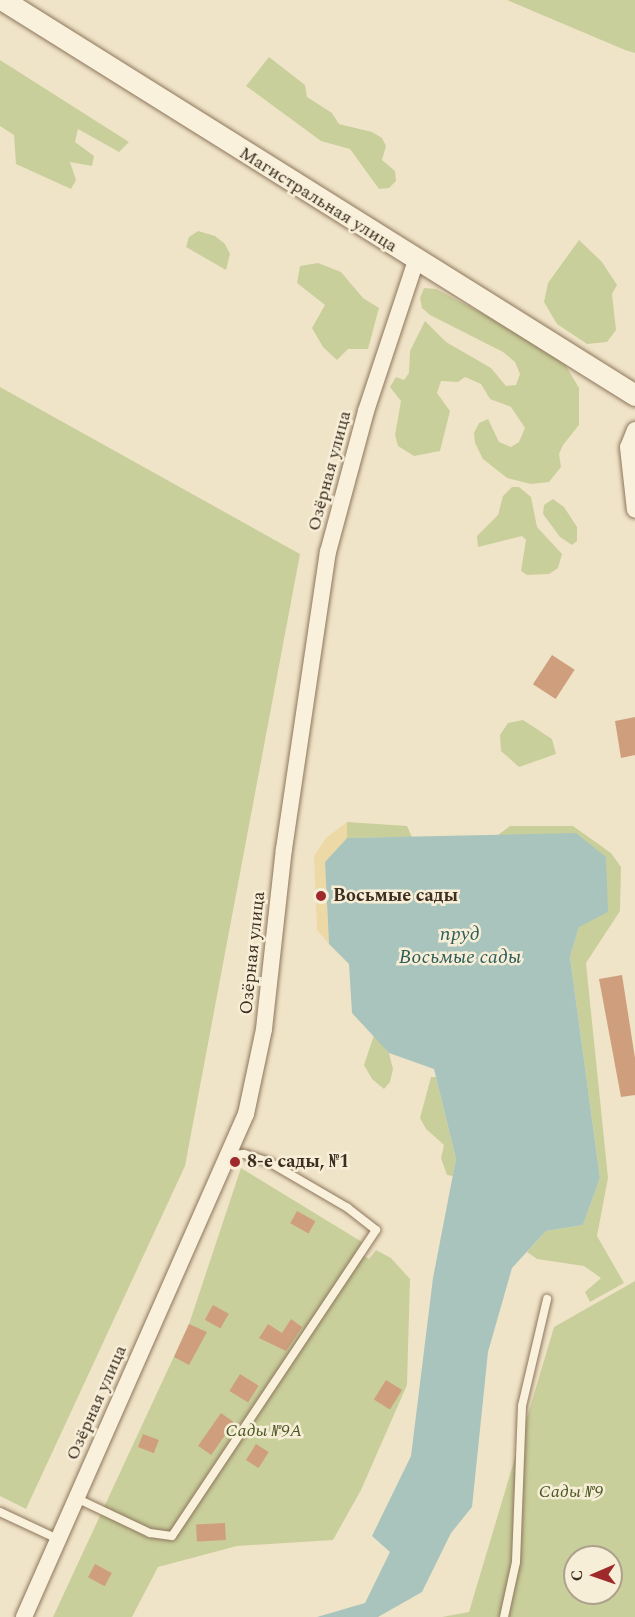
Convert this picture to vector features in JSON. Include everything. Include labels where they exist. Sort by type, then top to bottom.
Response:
[{"type":"street","name":"Магистральная улица","points":[[3,0],[416,261],[635,395]]},
{"type":"street","name":"Озёрная улица","points":[[24,1617],[246,1114],[264,1029],[284,849],[328,552],[366,411],[416,261]]},
{"type":"street","points":[[635,430],[628,447],[635,510]]},
{"type":"lane","points":[[76,1498],[150,1533],[172,1536],[376,1230],[348,1208],[269,1162],[244,1155],[228,1155]]},
{"type":"lane","points":[[504,1617],[516,1562],[522,1406],[547,1299]]},
{"type":"lane","points":[[0,1512],[58,1539]]},
{"type":"green space","points":[[507,0],[635,0],[635,53],[625,50]]},
{"type":"green space","points":[[269,57],[305,85],[307,97],[332,113],[339,124],[372,132],[382,138],[386,146],[382,160],[395,171],[396,181],[389,188],[379,189],[350,149],[321,141],[246,86]]},
{"type":"green space","points":[[0,60],[129,142],[119,152],[78,129],[75,142],[94,156],[92,166],[70,162],[76,180],[71,189],[16,164],[14,135],[0,126]]},
{"type":"green space","points":[[198,231],[215,236],[225,244],[230,254],[226,270],[186,247],[189,237]]},
{"type":"green space","points":[[579,240],[602,262],[617,285],[612,294],[616,330],[607,342],[587,344],[557,324],[544,302],[548,283]]},
{"type":"green space","points":[[318,263],[341,272],[363,298],[379,308],[368,349],[348,349],[337,360],[323,347],[312,328],[325,305],[297,283],[300,266]]},
{"type":"green space","points":[[424,288],[436,289],[542,345],[566,366],[579,388],[579,425],[563,445],[559,454],[561,467],[549,482],[531,484],[507,478],[483,459],[475,443],[474,433],[479,423],[488,419],[499,442],[511,447],[519,442],[525,428],[511,407],[490,399],[481,384],[465,377],[458,382],[441,381],[437,393],[450,411],[440,451],[414,456],[398,446],[395,435],[401,401],[390,387],[396,377],[404,380],[409,373],[410,351],[425,321],[446,342],[491,368],[506,386],[516,385],[520,374],[515,362],[503,352],[430,315],[422,308],[420,298]]},
{"type":"green space","points":[[0,387],[300,554],[185,1166],[26,1509],[0,1496]]},
{"type":"green space","points":[[512,487],[519,487],[531,497],[537,527],[562,554],[558,568],[549,574],[527,575],[521,571],[526,540],[522,536],[478,547],[477,536],[498,515],[503,496]]},
{"type":"green space","points":[[553,499],[564,507],[577,527],[577,541],[572,545],[560,537],[543,514],[544,505]]},
{"type":"green space","points":[[523,720],[552,739],[556,754],[519,767],[501,751],[500,735],[508,723]]},
{"type":"green space","points":[[347,822],[407,826],[412,837],[347,838]]},
{"type":"green space","points":[[510,826],[573,826],[611,853],[621,867],[620,911],[586,963],[608,1178],[597,1236],[624,1283],[590,1302],[585,1292],[601,1278],[584,1266],[537,1259],[527,1252],[546,1231],[583,1225],[600,1178],[570,957],[579,927],[498,835]]},
{"type":"green space","points":[[374,1035],[389,1053],[393,1069],[390,1082],[384,1089],[372,1079],[364,1065]]},
{"type":"green space","points":[[431,1077],[436,1077],[456,1159],[453,1176],[447,1175],[441,1158],[444,1145],[426,1129],[420,1118]]},
{"type":"green space","name":"Сады №9А","points":[[241,1168],[362,1242],[356,1252],[369,1259],[376,1250],[391,1258],[410,1279],[407,1385],[361,1490],[333,1540],[237,1546],[158,1567],[132,1617],[53,1617],[189,1324]]},
{"type":"green space","name":"Сады №9","points":[[635,1281],[635,1617],[442,1617],[469,1612],[554,1327]]},
{"type":"sand","name":"Восьмые сады","points":[[347,822],[347,838],[325,862],[329,944],[317,930],[314,856],[326,838]]},
{"type":"water","name":"пруд Восьмые сады","points":[[576,833],[606,857],[608,912],[579,927],[570,957],[600,1178],[583,1225],[546,1231],[512,1268],[488,1352],[472,1507],[451,1533],[422,1592],[378,1617],[317,1617],[365,1603],[390,1552],[372,1536],[411,1456],[433,1278],[456,1159],[434,1069],[389,1053],[352,1013],[349,964],[329,944],[325,862],[347,838]]},
{"type":"building","points":[[552,655],[575,670],[556,699],[533,684]]},
{"type":"building","points":[[635,717],[635,755],[621,758],[615,721]]},
{"type":"building","points":[[622,975],[635,1058],[635,1095],[621,1097],[599,979]]},
{"type":"building","points":[[297,1211],[315,1221],[309,1233],[290,1223]]},
{"type":"building","points":[[213,1305],[229,1314],[221,1329],[205,1320]]},
{"type":"building","points":[[291,1319],[302,1327],[286,1351],[259,1338],[268,1324],[282,1333]]},
{"type":"building","points":[[189,1324],[207,1332],[189,1365],[174,1357]]},
{"type":"building","points":[[240,1374],[259,1386],[248,1403],[229,1391]]},
{"type":"building","points":[[386,1380],[402,1390],[390,1410],[374,1400]]},
{"type":"building","points":[[221,1413],[234,1422],[211,1455],[198,1446]]},
{"type":"building","points":[[143,1434],[159,1440],[154,1453],[138,1447]]},
{"type":"building","points":[[256,1444],[269,1452],[259,1468],[246,1460]]},
{"type":"building","points":[[225,1523],[226,1540],[197,1541],[196,1525]]},
{"type":"building","points":[[95,1564],[112,1573],[105,1586],[88,1577]]},
{"type":"place","name":"Восьмые сады","points":[[321,896]]},
{"type":"place","name":"8-е сады, №1","points":[[235,1162]]}]
